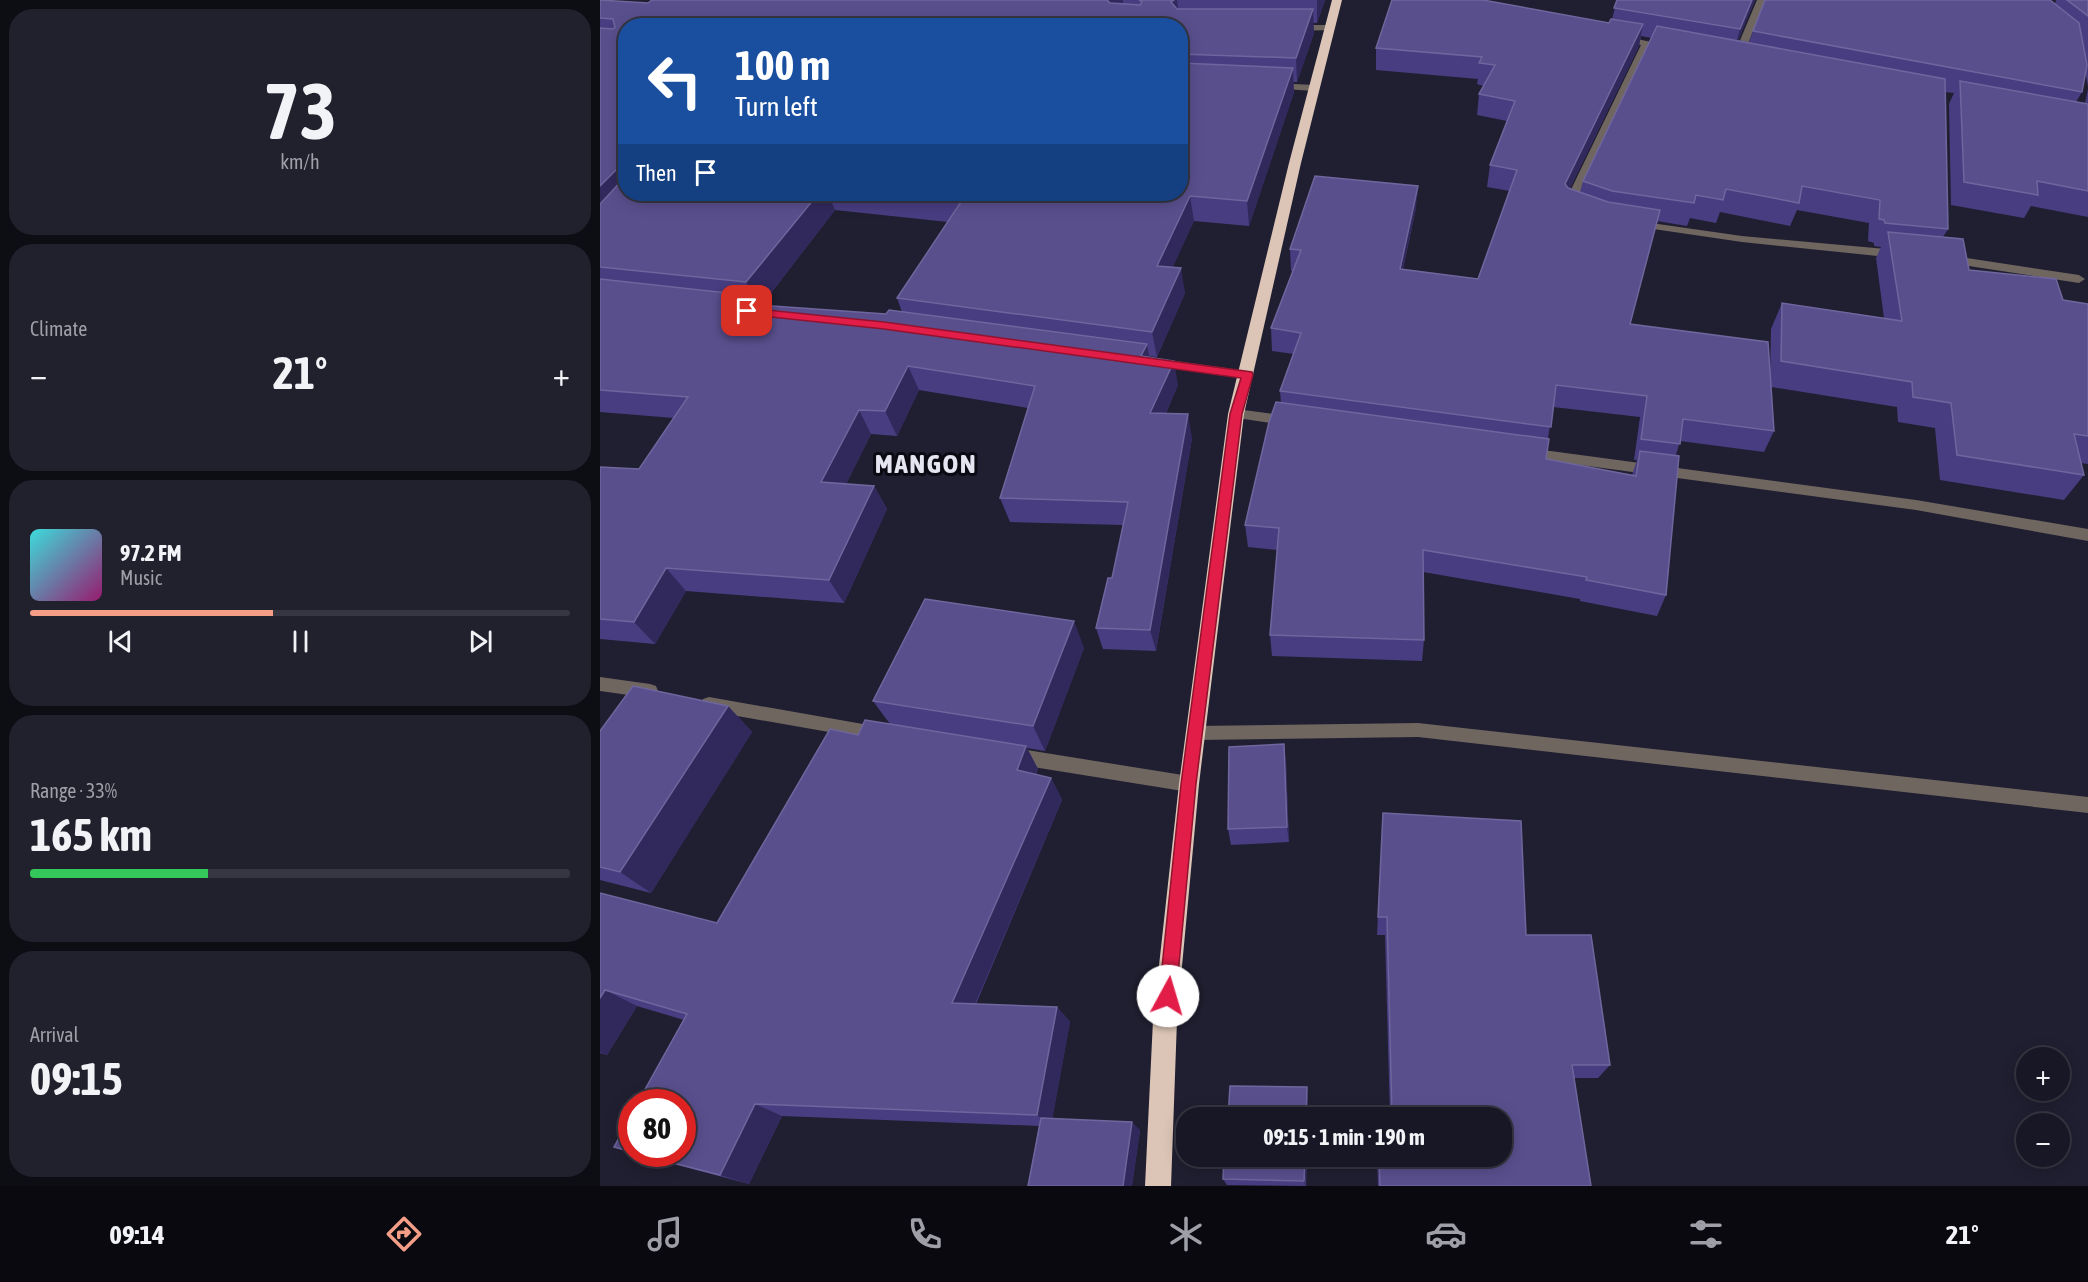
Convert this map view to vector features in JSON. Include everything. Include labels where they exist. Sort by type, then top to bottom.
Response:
[{"type":"highway","points":[[1158,1186],[1165,1020],[1189,784],[1236,414],[1337,0]]},
{"type":"street","points":[[1738,57],[1761,0]]},
{"type":"street","points":[[1287,28],[1329,28]]},
{"type":"street","points":[[1613,37],[1681,48]]},
{"type":"street","points":[[1586,212],[1569,206],[1647,43]]},
{"type":"street","points":[[1726,55],[1749,59]]},
{"type":"street","points":[[1258,86],[1314,88]]},
{"type":"street","points":[[1624,222],[1742,239],[1910,255]]},
{"type":"street","points":[[1940,254],[2079,279]]},
{"type":"street","points":[[1142,360],[1247,375]]},
{"type":"street","points":[[1236,414],[1307,423]]},
{"type":"street","points":[[1518,452],[1916,505],[2088,535]]},
{"type":"street","points":[[600,684],[667,695]]},
{"type":"street","points":[[690,700],[771,717],[894,736]]},
{"type":"street","points":[[1196,733],[1418,729],[1742,768],[2088,805]]},
{"type":"street","points":[[996,753],[1189,784]]},
{"type":"building","points":[[600,0],[648,3],[652,0],[1107,0],[1110,3],[1140,5],[1142,1],[1139,0],[1174,0],[1171,2],[1177,9],[1313,9],[1296,58],[1188,54],[1188,18],[618,18],[618,168],[600,186],[600,28],[613,29],[615,27],[613,19],[600,18]]},
{"type":"building","points":[[1392,0],[1483,0],[1609,23],[1611,19],[1643,24],[1565,184],[1568,188],[1608,202],[1660,210],[1630,324],[1768,342],[1774,431],[1683,419],[1680,444],[1641,439],[1647,396],[1556,385],[1551,427],[1280,391],[1301,333],[1271,328],[1301,250],[1290,249],[1315,176],[1418,186],[1400,269],[1478,279],[1517,170],[1490,165],[1515,101],[1479,94],[1495,65],[1479,63],[1482,57],[1376,48]]},
{"type":"building","points":[[1617,0],[1752,0],[1740,29],[1614,8]]},
{"type":"building","points":[[1765,0],[2050,0],[2079,23],[2087,65],[2082,92],[1753,31]]},
{"type":"building","points":[[2067,0],[2088,0],[2088,16]]},
{"type":"building","points":[[1657,26],[1945,79],[1948,229],[1885,223],[1884,220],[1879,219],[1880,200],[1802,186],[1799,203],[1726,189],[1723,200],[1696,195],[1694,203],[1612,191],[1583,181]]},
{"type":"building","points":[[1188,63],[1293,68],[1247,201],[1190,196],[1188,200]]},
{"type":"building","points":[[1960,81],[2088,104],[2088,191],[2037,181],[2038,195],[1964,182]]},
{"type":"building","points":[[618,185],[618,201],[812,201],[746,282],[600,267],[600,204]]},
{"type":"building","points":[[962,201],[1188,201],[1157,266],[1181,268],[1152,332],[897,298]]},
{"type":"building","points":[[1888,232],[1963,239],[1969,270],[2056,279],[2063,300],[2088,304],[2088,436],[2074,434],[2084,475],[1957,455],[1951,403],[1913,397],[1912,382],[1781,361],[1782,303],[1902,321]]},
{"type":"building","points":[[600,279],[737,294],[729,303],[886,314],[889,310],[1147,344],[1141,356],[1174,361],[1150,413],[1188,414],[1150,630],[1096,628],[1108,578],[1112,578],[1128,502],[1000,498],[1035,386],[908,366],[885,411],[859,410],[821,482],[874,486],[829,580],[666,568],[634,622],[600,619],[600,467],[639,469],[688,397],[600,390]]},
{"type":"building","points":[[1276,402],[1549,439],[1546,459],[1636,476],[1640,451],[1679,456],[1666,595],[1586,580],[1587,577],[1423,550],[1424,640],[1270,635],[1279,528],[1245,525],[1269,422]]},
{"type":"building","points":[[925,599],[1074,621],[1033,726],[873,701]]},
{"type":"building","points":[[633,686],[728,706],[620,872],[600,867],[600,731]]},
{"type":"building","points":[[865,720],[1026,746],[1017,770],[1051,778],[952,1003],[1057,1007],[1037,1115],[755,1104],[720,1175],[689,1167],[696,1167],[696,1089],[645,1089],[687,1014],[605,990],[600,998],[600,893],[717,923],[830,729],[858,735]]},
{"type":"building","points":[[1284,744],[1287,827],[1228,829],[1229,747]]},
{"type":"building","points":[[1383,813],[1521,821],[1526,935],[1591,935],[1610,1065],[1572,1065],[1591,1186],[1380,1186],[1379,1167],[1512,1167],[1512,1107],[1392,1107],[1387,917],[1378,917]]},
{"type":"building","points":[[1230,1086],[1307,1087],[1306,1107],[1229,1107]]},
{"type":"building","points":[[1041,1118],[1132,1122],[1123,1186],[1028,1186]]},
{"type":"building","points":[[1224,1167],[1305,1167],[1304,1181],[1223,1179]]},
{"type":"district","name":"MANGON","points":[[926,463]]},
{"type":"route","points":[[747,311],[884,326],[1247,375],[1236,414],[1189,784],[1168,996]]}]
